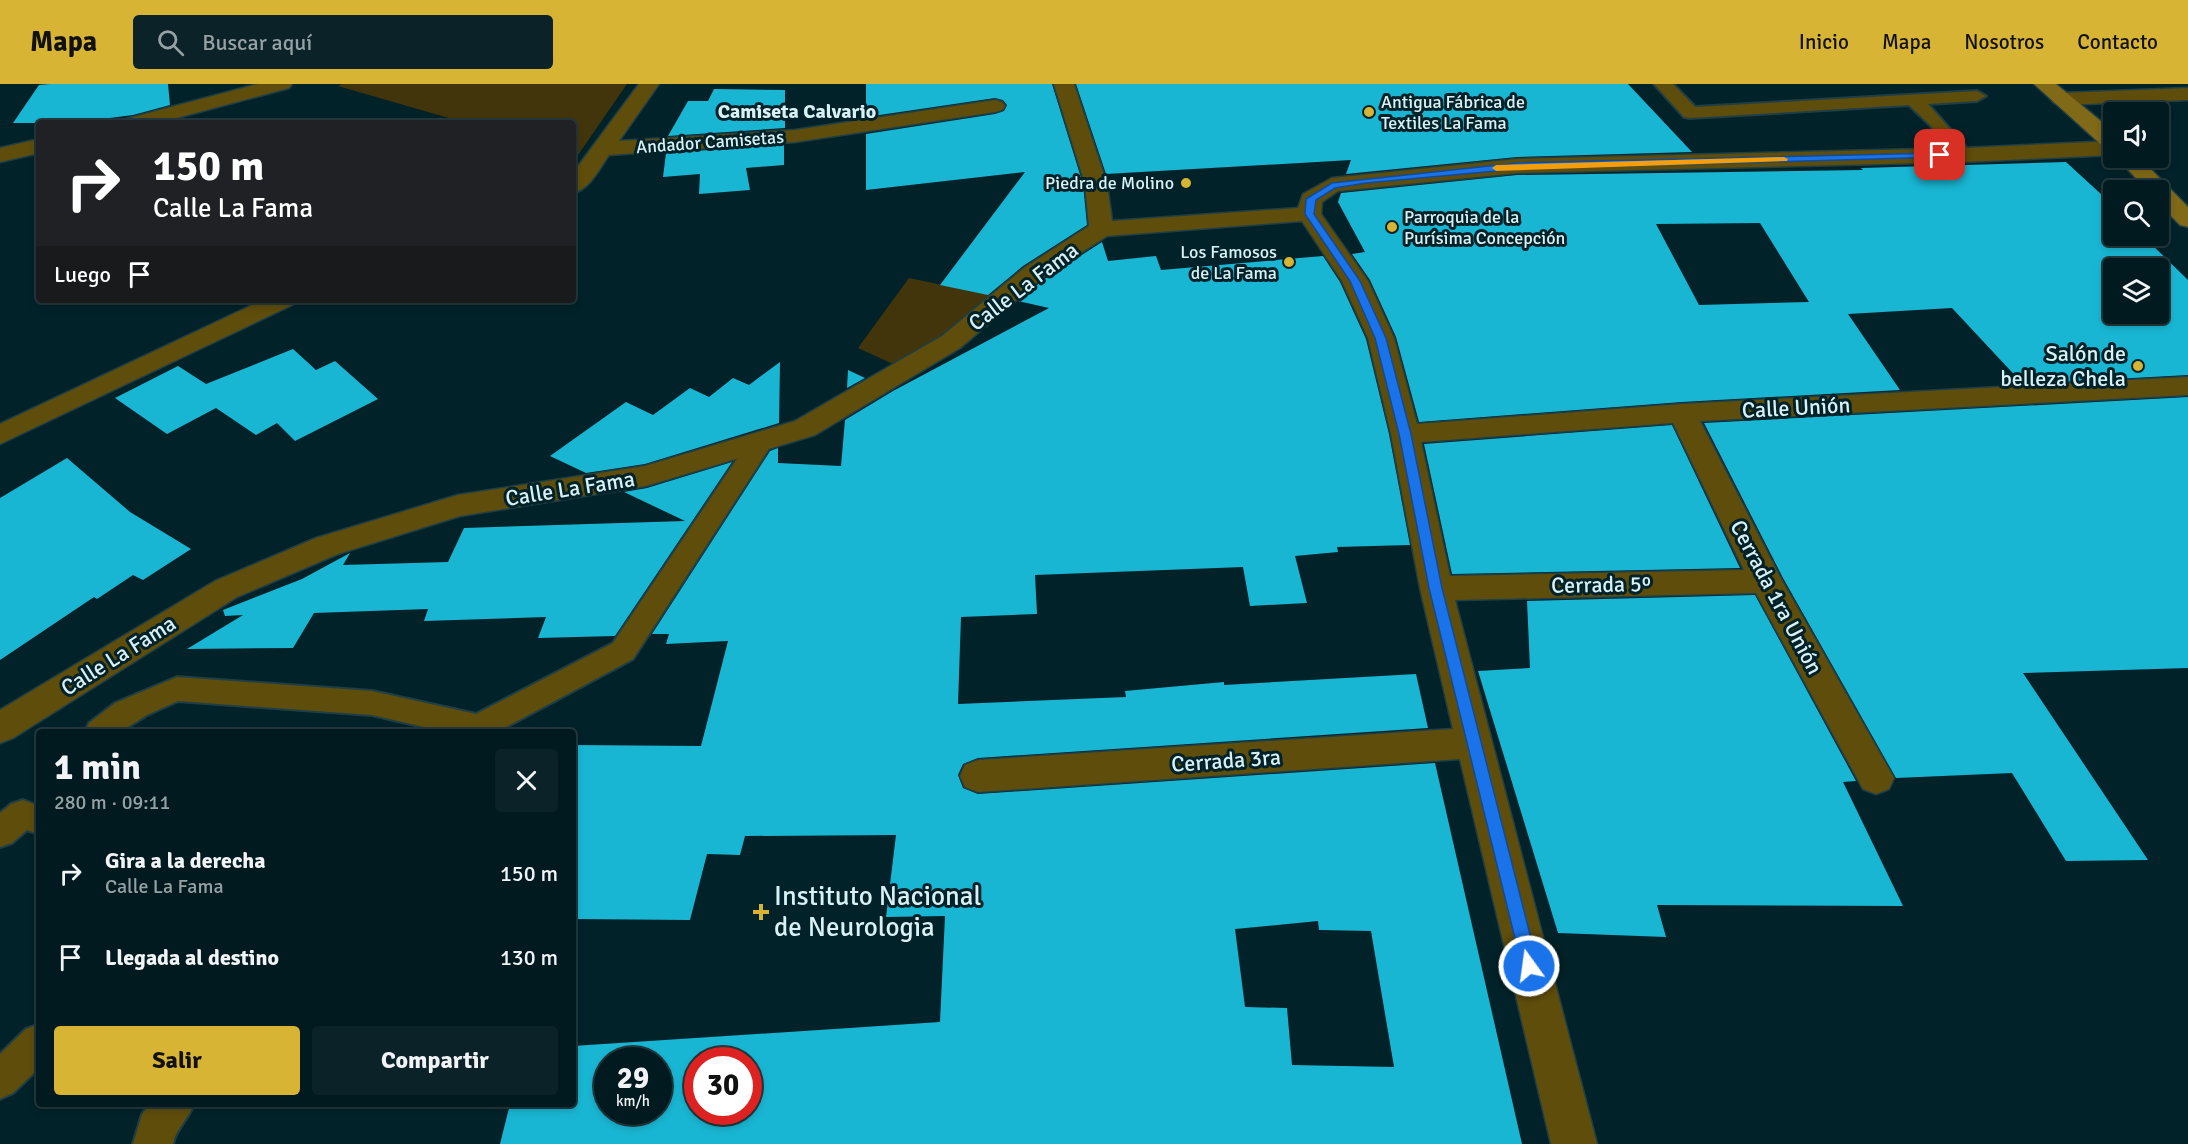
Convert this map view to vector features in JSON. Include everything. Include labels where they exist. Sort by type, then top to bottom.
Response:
[{"type":"street","points":[[144,120],[282,84]]},
{"type":"street","points":[[576,182],[603,149],[649,84]]},
{"type":"street","points":[[1064,84],[1096,183],[1101,229]]},
{"type":"street","points":[[2044,84],[2103,136]]},
{"type":"street","points":[[2061,99],[2188,94]]},
{"type":"street","name":"Andador Camisetas","points":[[603,149],[795,136],[995,106]]},
{"type":"street","points":[[0,155],[36,147]]},
{"type":"street","points":[[1574,1144],[1436,588],[1405,434],[1381,338],[1355,281],[1310,214],[1311,199],[1332,185],[1517,166],[1964,155],[2103,147]]},
{"type":"street","points":[[2138,168],[2188,220]]},
{"type":"street","name":"Calle La Fama","points":[[0,728],[226,588],[327,546],[458,506],[646,476],[805,429],[951,342],[1033,273],[1101,229],[1310,214]]},
{"type":"street","points":[[0,435],[277,303]]},
{"type":"street","name":"Calle Unión","points":[[1405,434],[1682,413],[2188,386]]},
{"type":"street","name":"Cerrada 1ra Unión","points":[[1682,413],[1766,581],[1876,778]]},
{"type":"street","name":"Cerrada 5º","points":[[1436,588],[1766,581]]},
{"type":"street","name":"Cerrada 3ra","points":[[978,776],[1474,743]]},
{"type":"lane","points":[[1663,84],[1690,113],[1977,96],[1964,84]]},
{"type":"lane","points":[[1912,99],[1936,121],[1964,155]]},
{"type":"lane","points":[[479,729],[624,651],[762,441]]},
{"type":"lane","points":[[103,729],[113,719],[150,699],[177,689],[372,703],[473,729]]},
{"type":"lane","points":[[0,1080],[36,1045]]},
{"type":"lane","points":[[153,1144],[156,1128],[173,1107]]},
{"type":"shaded area","points":[[342,84],[627,84],[578,155],[576,155],[576,120],[456,120],[338,86]]},
{"type":"shaded area","points":[[909,278],[995,296],[945,339],[895,365],[858,348]]},
{"type":"building","points":[[168,84],[170,105],[133,115],[94,120],[36,120],[36,123],[13,123],[39,85]]},
{"type":"building","points":[[866,84],[1052,84],[1083,184],[1087,225],[1023,266],[988,295],[940,285],[1025,172],[866,190],[866,134],[995,114],[1004,111],[1007,105],[1003,100],[995,98],[866,117]]},
{"type":"building","name":"Antigua Fábrica de Textiles La Fama","points":[[1076,84],[1628,84],[1692,152],[1517,157],[1346,174],[1351,160],[1106,174]]},
{"type":"building","points":[[714,89],[785,90],[785,128],[668,136],[688,101],[708,101]]},
{"type":"building","points":[[784,145],[784,165],[746,168],[750,190],[699,194],[700,174],[663,177],[666,153]]},
{"type":"building","points":[[2066,162],[2103,196],[2103,246],[2153,246],[2166,258],[2103,258],[2103,324],[2169,324],[2169,261],[2188,280],[2188,375],[2023,384],[1952,308],[1848,314],[1900,390],[1682,402],[1419,422],[1396,337],[1370,280],[1352,254],[1365,252],[1338,202],[1341,193],[1517,175],[1863,170],[1861,168]],"holes":[[[1760,223],[1809,302],[1699,305],[1656,224]]]},
{"type":"building","points":[[1102,242],[1108,261],[1156,256],[1161,270],[1323,256],[1340,282],[1366,339],[1389,434],[1410,545],[1337,547],[1338,552],[1295,556],[1307,603],[1250,606],[1243,567],[1035,575],[1037,614],[961,617],[958,704],[1126,697],[1125,691],[1224,682],[1224,685],[1416,674],[1428,728],[978,758],[963,764],[958,775],[963,788],[978,794],[1435,763],[1522,1144],[500,1144],[509,1107],[576,1107],[576,1046],[940,1022],[945,916],[886,917],[896,835],[745,836],[740,855],[707,854],[690,920],[576,919],[576,745],[701,746],[728,641],[666,644],[669,634],[652,634],[770,451],[778,448],[778,463],[841,466],[845,420],[893,391],[1049,308],[1018,301],[1043,280]],"holes":[[[1318,921],[1319,930],[1371,931],[1394,1067],[1292,1065],[1287,1008],[1245,1007],[1235,929]]]},
{"type":"building","points":[[293,349],[316,370],[335,361],[378,399],[295,441],[277,423],[256,435],[216,408],[167,434],[115,398],[178,366],[206,384]]},
{"type":"building","points":[[780,362],[779,423],[645,464],[586,473],[550,456],[626,402],[653,415],[690,388],[709,397],[733,378],[749,385]]},
{"type":"building","points":[[848,370],[865,378],[847,388]]},
{"type":"building","points":[[2188,397],[2188,668],[2023,673],[2148,860],[2066,861],[2012,773],[1896,778],[1783,578],[1704,423]]},
{"type":"building","points":[[1672,425],[1740,568],[1452,574],[1424,444]]},
{"type":"building","points":[[67,458],[130,512],[191,549],[143,580],[133,575],[97,599],[94,597],[0,660],[0,498]]},
{"type":"building","points":[[732,462],[615,636],[538,638],[546,617],[424,621],[428,609],[314,613],[293,648],[187,649],[243,615],[225,616],[223,610],[302,579],[350,553],[343,565],[448,562],[464,528],[685,521],[624,492],[647,488]]},
{"type":"building","points":[[1755,595],[1856,781],[1843,782],[1903,906],[1657,905],[1666,937],[1558,933],[1478,671],[1530,668],[1527,601]]},
{"type":"slow traffic","points":[[1496,168],[1784,159]]},
{"type":"place","name":"Antigua Fábrica de Textiles La Fama","points":[[1369,112]]},
{"type":"place","name":"Piedra de Molino","points":[[1186,183]]},
{"type":"place","name":"Parroquia de la Purísima Concepción","points":[[1392,227]]},
{"type":"place","name":"Los Famosos de La Fama","points":[[1289,262]]},
{"type":"place","name":"Salón de belleza Chela","points":[[2138,366]]},
{"type":"place","name":"Instituto Nacional de Neurologia","points":[[761,912]]},
{"type":"district","name":"Camiseta Calvario","points":[[797,111]]},
{"type":"route","points":[[1529,966],[1436,588],[1405,434],[1381,338],[1355,281],[1310,214],[1311,199],[1332,185],[1517,166],[1940,155]]}]
